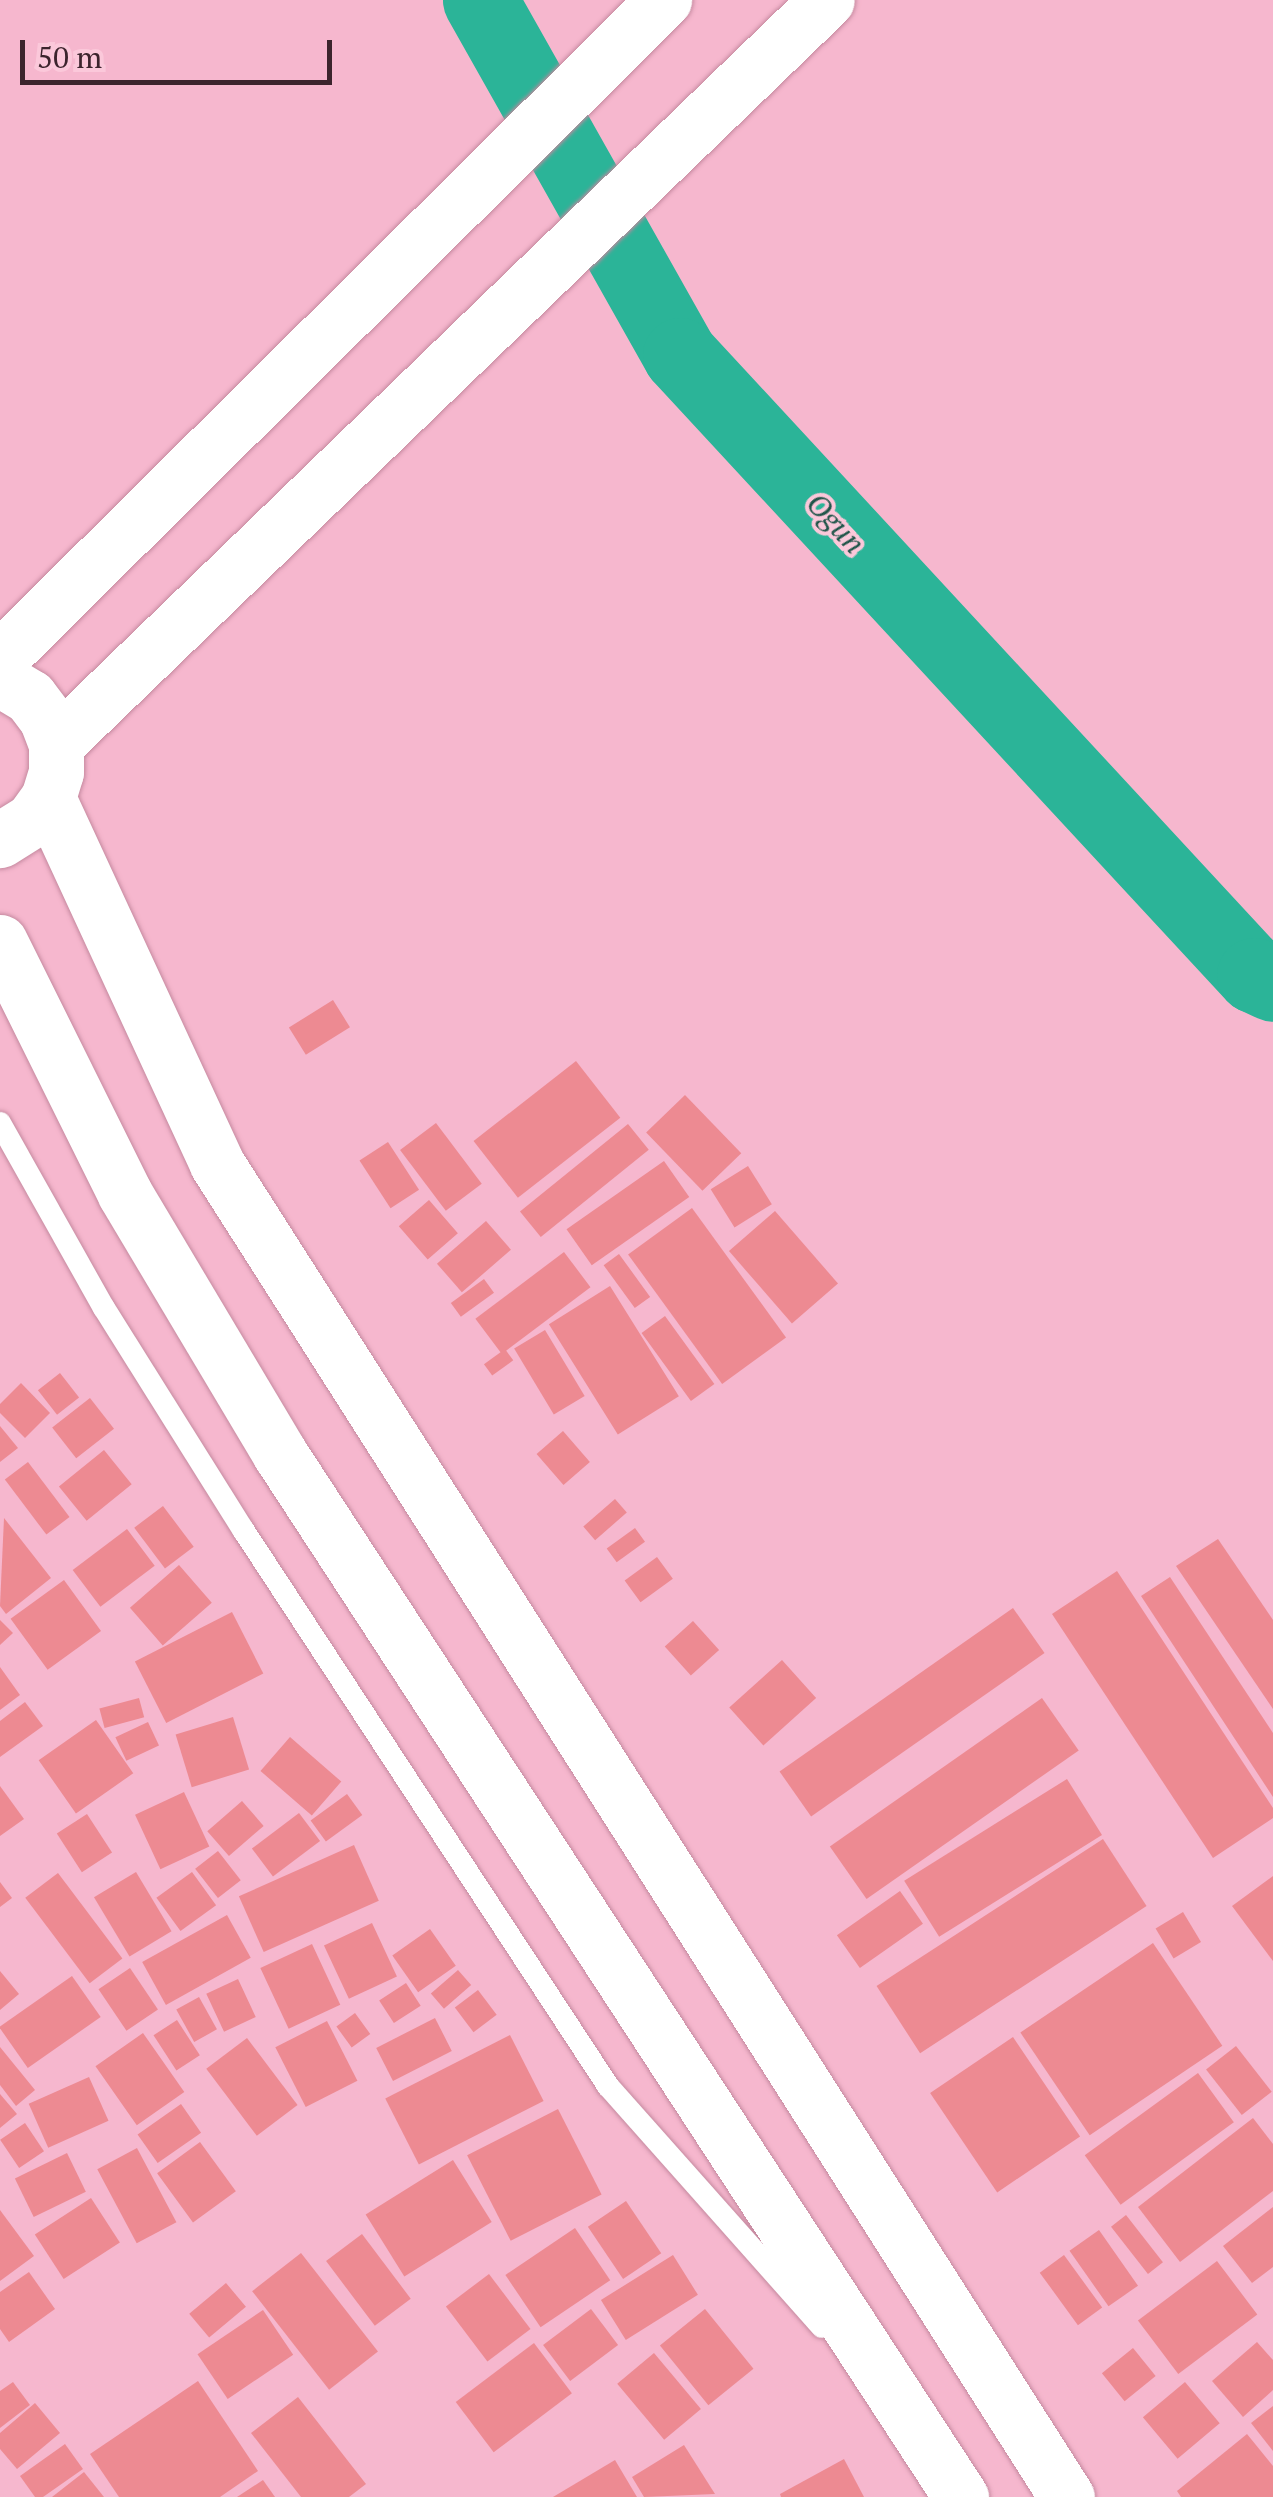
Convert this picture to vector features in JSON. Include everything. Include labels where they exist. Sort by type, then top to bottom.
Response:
[{"type":"main road","points":[[0,658],[664,0]]},
{"type":"main road","points":[[56,744],[827,0]]},
{"type":"main road","points":[[0,679],[30,697],[46,718],[56,744],[56,772],[48,798],[32,820],[0,840]]},
{"type":"main road","points":[[48,798],[217,1164],[1067,2497]]},
{"type":"main road","points":[[0,942],[124,1194],[280,1454],[961,2497]]},
{"type":"lane","points":[[0,1123],[104,1308],[244,1532],[608,2086],[925,2442]]},
{"type":"building","points":[[333,1000],[350,1027],[306,1055],[289,1028]]},
{"type":"building","points":[[576,1061],[620,1118],[518,1198],[474,1141]]},
{"type":"building","points":[[685,1095],[741,1153],[702,1191],[646,1133]]},
{"type":"building","points":[[436,1123],[482,1184],[446,1211],[400,1150]]},
{"type":"building","points":[[628,1124],[649,1150],[541,1237],[520,1211]]},
{"type":"building","points":[[388,1142],[419,1190],[391,1208],[359,1161]]},
{"type":"building","points":[[664,1161],[689,1197],[592,1265],[567,1229]]},
{"type":"building","points":[[748,1166],[772,1204],[735,1227],[711,1189]]},
{"type":"building","points":[[429,1200],[458,1233],[428,1259],[399,1226]]},
{"type":"building","points":[[692,1208],[786,1337],[722,1384],[628,1254]]},
{"type":"building","points":[[775,1211],[838,1283],[792,1323],[729,1251]]},
{"type":"building","points":[[486,1221],[511,1250],[462,1292],[437,1264]]},
{"type":"building","points":[[564,1252],[590,1287],[502,1354],[475,1319]]},
{"type":"building","points":[[619,1254],[650,1297],[635,1308],[604,1265]]},
{"type":"building","points":[[484,1279],[494,1293],[461,1317],[451,1303]]},
{"type":"building","points":[[610,1286],[679,1396],[618,1434],[549,1324]]},
{"type":"building","points":[[665,1316],[714,1384],[691,1401],[642,1333]]},
{"type":"building","points":[[545,1330],[585,1396],[554,1415],[514,1349]]},
{"type":"building","points":[[505,1349],[513,1360],[492,1376],[484,1364]]},
{"type":"building","points":[[60,1373],[79,1397],[57,1415],[38,1390]]},
{"type":"building","points":[[21,1383],[50,1413],[25,1438],[0,1413],[0,1404]]},
{"type":"building","points":[[90,1398],[114,1429],[76,1458],[52,1428]]},
{"type":"building","points":[[0,1426],[18,1448],[0,1462]]},
{"type":"building","points":[[563,1431],[590,1462],[563,1485],[537,1454]]},
{"type":"building","points":[[104,1450],[132,1484],[87,1521],[59,1487]]},
{"type":"building","points":[[28,1462],[70,1517],[46,1535],[5,1479]]},
{"type":"building","points":[[615,1499],[627,1513],[595,1540],[583,1527]]},
{"type":"building","points":[[163,1506],[194,1547],[165,1568],[134,1528]]},
{"type":"building","points":[[4,1518],[51,1578],[6,1614],[0,1606]]},
{"type":"building","points":[[635,1528],[645,1542],[617,1562],[607,1549]]},
{"type":"building","points":[[127,1529],[155,1566],[100,1607],[73,1570]]},
{"type":"building","points":[[1218,1539],[1273,1620],[1273,1709],[1176,1566]]},
{"type":"building","points":[[657,1557],[673,1579],[641,1602],[625,1581]]},
{"type":"building","points":[[179,1565],[212,1603],[163,1645],[130,1608]]},
{"type":"building","points":[[1117,1571],[1273,1808],[1273,1818],[1213,1858],[1052,1614]]},
{"type":"building","points":[[1170,1577],[1273,1733],[1273,1797],[1141,1596]]},
{"type":"building","points":[[64,1580],[101,1631],[48,1670],[11,1619]]},
{"type":"building","points":[[1013,1608],[1045,1653],[811,1817],[780,1771]]},
{"type":"building","points":[[232,1612],[263,1673],[166,1723],[135,1661]]},
{"type":"building","points":[[0,1620],[13,1633],[0,1645]]},
{"type":"building","points":[[693,1621],[719,1650],[691,1675],[665,1646]]},
{"type":"building","points":[[782,1660],[816,1698],[763,1745],[729,1708]]},
{"type":"building","points":[[0,1667],[20,1695],[0,1710]]},
{"type":"building","points":[[139,1698],[144,1717],[105,1728],[99,1709]]},
{"type":"building","points":[[1042,1698],[1079,1750],[867,1899],[830,1847]]},
{"type":"building","points":[[25,1702],[43,1726],[0,1757],[0,1721]]},
{"type":"building","points":[[233,1717],[249,1770],[192,1787],[176,1735]]},
{"type":"building","points":[[96,1720],[133,1773],[76,1813],[39,1760]]},
{"type":"building","points":[[148,1722],[159,1746],[126,1761],[115,1737]]},
{"type":"building","points":[[290,1737],[341,1782],[312,1816],[260,1771]]},
{"type":"building","points":[[1067,1779],[1102,1835],[939,1937],[904,1881]]},
{"type":"building","points":[[0,1786],[24,1819],[0,1836]]},
{"type":"building","points":[[184,1792],[209,1846],[160,1869],[135,1815]]},
{"type":"building","points":[[347,1794],[362,1815],[326,1841],[311,1820]]},
{"type":"building","points":[[242,1801],[264,1826],[229,1856],[207,1831]]},
{"type":"building","points":[[299,1813],[320,1841],[273,1876],[252,1849]]},
{"type":"building","points":[[87,1814],[112,1853],[82,1872],[57,1834]]},
{"type":"building","points":[[1103,1839],[1147,1906],[920,2053],[877,1986]]},
{"type":"building","points":[[354,1845],[379,1901],[264,1952],[239,1896]]},
{"type":"building","points":[[218,1851],[241,1880],[218,1898],[195,1869]]},
{"type":"building","points":[[136,1872],[172,1931],[130,1956],[94,1897]]},
{"type":"building","points":[[192,1872],[216,1905],[181,1931],[156,1898]]},
{"type":"building","points":[[58,1873],[122,1958],[90,1983],[25,1898]]},
{"type":"building","points":[[1273,1876],[1273,1961],[1232,1906]]},
{"type":"building","points":[[0,1882],[12,1898],[0,1907]]},
{"type":"building","points":[[900,1891],[923,1924],[860,1968],[837,1935]]},
{"type":"building","points":[[1183,1912],[1201,1942],[1174,1958],[1156,1928]]},
{"type":"building","points":[[227,1915],[251,1958],[166,2005],[142,1962]]},
{"type":"building","points":[[372,1923],[397,1976],[349,1999],[324,1945]]},
{"type":"building","points":[[430,1929],[456,1966],[418,1992],[392,1955]]},
{"type":"building","points":[[1153,1943],[1222,2046],[1090,2135],[1020,2032]]},
{"type":"building","points":[[312,1944],[340,2005],[289,2029],[260,1968]]},
{"type":"building","points":[[130,1968],[158,2009],[126,2031],[98,1989]]},
{"type":"building","points":[[458,1970],[471,1985],[444,2009],[431,1994]]},
{"type":"building","points":[[0,1971],[19,1994],[0,2010]]},
{"type":"building","points":[[72,1976],[101,2017],[28,2068],[0,2026]]},
{"type":"building","points":[[238,1979],[256,2017],[224,2032],[206,1994]]},
{"type":"building","points":[[406,1983],[421,2006],[394,2023],[379,2000]]},
{"type":"building","points":[[478,1990],[497,2015],[473,2032],[455,2007]]},
{"type":"building","points":[[199,1997],[217,2029],[194,2042],[176,2010]]},
{"type":"building","points":[[355,2013],[370,2034],[352,2048],[336,2027]]},
{"type":"building","points":[[435,2018],[452,2051],[393,2081],[376,2048]]},
{"type":"building","points":[[177,2020],[200,2055],[176,2070],[154,2035]]},
{"type":"building","points":[[327,2021],[357,2081],[306,2107],[275,2047]]},
{"type":"building","points":[[143,2033],[184,2092],[137,2125],[95,2066]]},
{"type":"building","points":[[510,2035],[544,2101],[419,2164],[385,2099]]},
{"type":"building","points":[[1013,2037],[1080,2136],[997,2192],[930,2093]]},
{"type":"building","points":[[247,2038],[298,2105],[257,2136],[206,2069]]},
{"type":"building","points":[[1236,2046],[1272,2092],[1242,2115],[1206,2069]]},
{"type":"building","points":[[0,2047],[35,2090],[16,2106],[0,2085]]},
{"type":"building","points":[[1198,2073],[1234,2122],[1121,2205],[1085,2155]]},
{"type":"building","points":[[89,2077],[109,2121],[48,2148],[29,2104]]},
{"type":"building","points":[[0,2094],[17,2114],[0,2128]]},
{"type":"building","points":[[181,2104],[201,2133],[158,2163],[138,2134]]},
{"type":"building","points":[[558,2109],[602,2195],[511,2241],[467,2155]]},
{"type":"building","points":[[1253,2118],[1273,2144],[1273,2191],[1180,2262],[1138,2207]]},
{"type":"building","points":[[25,2123],[44,2151],[19,2168],[0,2140]]},
{"type":"building","points":[[200,2142],[236,2191],[193,2223],[157,2173]]},
{"type":"building","points":[[137,2148],[176,2222],[137,2243],[97,2169]]},
{"type":"building","points":[[67,2153],[86,2192],[34,2217],[15,2178]]},
{"type":"building","points":[[453,2160],[492,2222],[404,2276],[366,2215]]},
{"type":"building","points":[[91,2198],[120,2242],[64,2279],[35,2234]]},
{"type":"building","points":[[626,2201],[661,2253],[623,2279],[588,2227]]},
{"type":"building","points":[[1273,2207],[1273,2267],[1252,2283],[1223,2246]]},
{"type":"building","points":[[0,2210],[34,2256],[0,2281]]},
{"type":"building","points":[[1126,2215],[1163,2262],[1148,2274],[1111,2227]]},
{"type":"building","points":[[575,2228],[610,2280],[541,2327],[505,2275]]},
{"type":"building","points":[[1099,2230],[1138,2286],[1109,2306],[1070,2251]]},
{"type":"building","points":[[362,2234],[411,2299],[375,2326],[326,2261]]},
{"type":"building","points":[[301,2253],[378,2352],[329,2390],[252,2291]]},
{"type":"building","points":[[673,2255],[698,2295],[626,2340],[601,2300]]},
{"type":"building","points":[[1064,2255],[1102,2308],[1078,2325],[1040,2273]]},
{"type":"building","points":[[1217,2261],[1257,2315],[1178,2374],[1138,2321]]},
{"type":"building","points":[[29,2272],[55,2309],[9,2342],[0,2329],[0,2292]]},
{"type":"building","points":[[489,2274],[531,2329],[487,2362],[446,2306]]},
{"type":"building","points":[[226,2283],[246,2307],[209,2338],[189,2314]]},
{"type":"building","points":[[591,2309],[618,2345],[570,2381],[543,2345]]},
{"type":"building","points":[[705,2309],[753,2369],[708,2405],[660,2346]]},
{"type":"building","points":[[263,2310],[293,2355],[228,2399],[198,2354]]},
{"type":"building","points":[[1257,2342],[1273,2360],[1273,2390],[1243,2417],[1212,2381]]},
{"type":"building","points":[[534,2343],[572,2393],[494,2452],[456,2402]]},
{"type":"building","points":[[1133,2348],[1156,2376],[1125,2401],[1102,2373]]},
{"type":"building","points":[[654,2353],[701,2409],[664,2440],[617,2384]]},
{"type":"building","points":[[198,2381],[258,2471],[220,2497],[119,2497],[90,2454]]},
{"type":"building","points":[[13,2382],[30,2405],[0,2428],[0,2391]]},
{"type":"building","points":[[1185,2382],[1220,2423],[1178,2459],[1143,2417]]},
{"type":"building","points":[[298,2397],[366,2484],[349,2497],[301,2497],[251,2433]]},
{"type":"building","points":[[35,2403],[60,2433],[17,2469],[0,2449],[0,2433]]},
{"type":"building","points":[[1273,2406],[1273,2451],[1251,2423]]},
{"type":"building","points":[[1247,2434],[1273,2466],[1273,2497],[1181,2497],[1177,2491]]},
{"type":"building","points":[[65,2444],[83,2469],[43,2497],[35,2497],[20,2476]]},
{"type":"building","points":[[684,2445],[715,2494],[644,2497],[632,2477]]},
{"type":"building","points":[[844,2459],[864,2497],[781,2497],[780,2494]]},
{"type":"building","points":[[615,2460],[637,2497],[553,2497]]},
{"type":"building","points":[[84,2472],[104,2497],[52,2497]]},
{"type":"building","points":[[263,2480],[275,2497],[237,2497]]},
{"type":"waterway","name":"Ogun","points":[[480,0],[680,355],[1254,975],[1273,984]]}]
